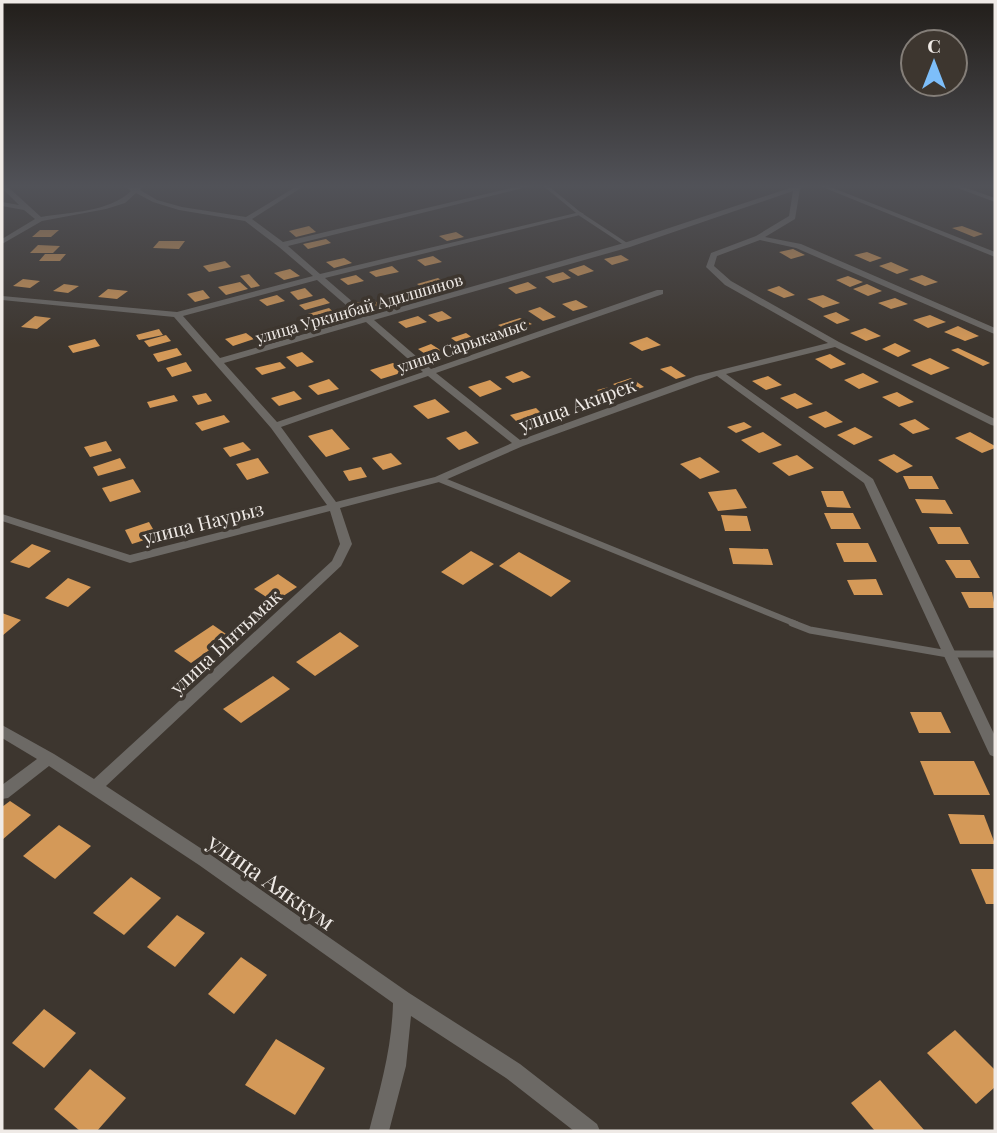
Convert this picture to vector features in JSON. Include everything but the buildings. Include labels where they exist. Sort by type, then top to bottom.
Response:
[{"type":"street","points":[[274,239],[431,374],[519,444]]},
{"type":"street","points":[[282,245],[308,239]]},
{"type":"street","points":[[2,298],[177,315],[318,277],[477,239]]},
{"type":"street","points":[[627,245],[645,239]]},
{"type":"street","points":[[757,239],[714,255],[710,267],[728,283],[836,344],[995,423]]},
{"type":"street","points":[[763,239],[798,246],[995,331]]},
{"type":"street","points":[[955,239],[995,255]]},
{"type":"street","name":"улица Уркинбай Адилшинов","points":[[220,361],[627,245]]},
{"type":"street","name":"улица Сарыкамыс","points":[[275,426],[431,374],[660,292]]},
{"type":"street","points":[[2,307],[13,299]]},
{"type":"street","name":"улица Ынтымак","points":[[94,788],[337,563],[346,544],[334,507],[275,426],[177,315]]},
{"type":"street","name":"улица Акирек","points":[[334,507],[439,479],[519,444],[718,373],[836,344]]},
{"type":"street","points":[[718,373],[869,481],[995,751]]},
{"type":"street","name":"улица Наурыз","points":[[2,517],[130,559],[334,507]]},
{"type":"street","name":"улица Аяккум","points":[[2,731],[94,788],[401,999]]},
{"type":"street","points":[[2,793],[49,758]]},
{"type":"street","points":[[379,1131],[397,1066],[403,1032],[401,999]]},
{"type":"street","points":[[401,999],[513,1071],[590,1131]]},
{"type":"lane","points":[[618,239],[627,245]]},
{"type":"lane","points":[[439,479],[810,630],[948,654],[995,654]]}]
